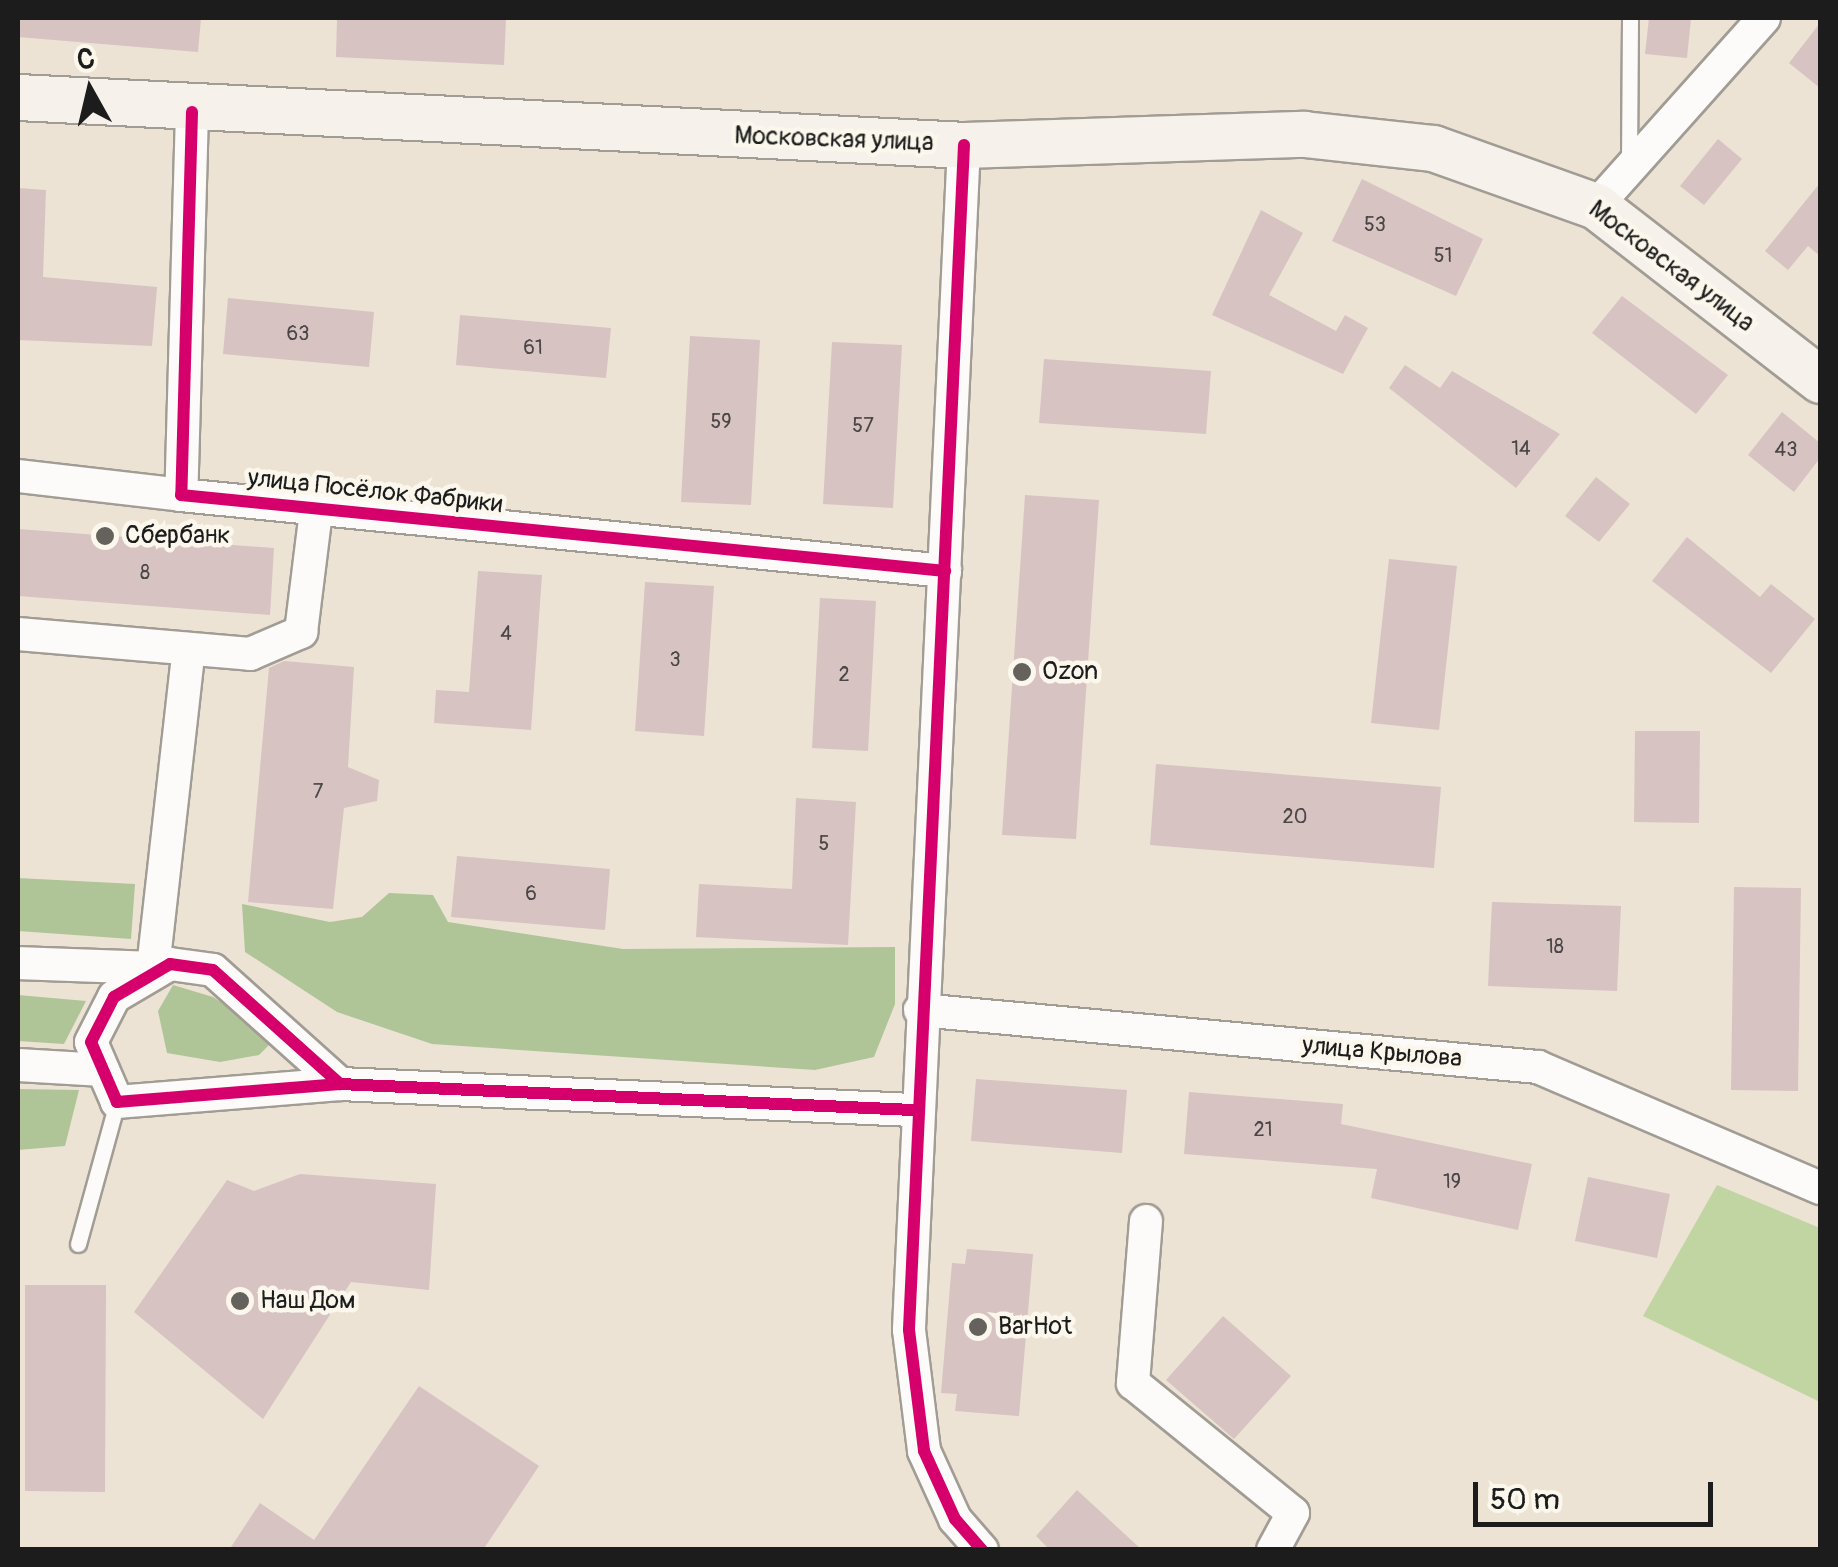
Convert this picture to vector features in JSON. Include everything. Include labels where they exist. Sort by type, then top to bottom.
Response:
[{"type":"main road","name":"Московская улица","points":[[18,97],[192,112],[964,146],[1304,134],[1434,148],[1596,206],[1820,380]]},
{"type":"street","points":[[1596,206],[1764,18]]},
{"type":"street","points":[[181,495],[192,112]]},
{"type":"street","points":[[964,146],[945,571],[913,1110],[909,1330],[924,1451],[956,1519],[982,1550]]},
{"type":"street","name":"улица Посёлок Фабрики","points":[[18,476],[316,511],[945,571]]},
{"type":"street","name":"улица Посёлок Фабрики","points":[[18,634],[250,654],[301,632],[316,511]]},
{"type":"street","points":[[189,650],[153,968],[114,998],[91,1042],[116,1102],[340,1084],[913,1110]]},
{"type":"street","points":[[18,963],[213,970],[340,1084]]},
{"type":"street","name":"улица Крылова","points":[[920,1010],[1538,1067],[1820,1188]]},
{"type":"street","points":[[18,1065],[103,1070]]},
{"type":"street","points":[[1146,1221],[1133,1384],[1293,1513],[1273,1550]]},
{"type":"lane","points":[[1629,168],[1630,18]]},
{"type":"lane","points":[[78,1244],[116,1102]]},
{"type":"green space","points":[[18,878],[135,884],[131,939],[18,931]]},
{"type":"green space","points":[[389,893],[433,895],[448,922],[623,949],[895,947],[895,1004],[874,1057],[815,1070],[432,1044],[337,1012],[245,952],[242,904],[330,922],[362,917]]},
{"type":"green space","points":[[173,985],[213,997],[277,1037],[259,1055],[220,1062],[167,1053],[158,1011]]},
{"type":"green space","points":[[18,995],[86,1001],[64,1044],[18,1041]]},
{"type":"green space","points":[[18,1089],[79,1090],[65,1146],[18,1150]]},
{"type":"green space","points":[[1717,1185],[1820,1228],[1820,1402],[1643,1316]]},
{"type":"building","points":[[18,18],[201,18],[198,52],[18,37]]},
{"type":"building","points":[[337,18],[506,18],[504,65],[336,57]]},
{"type":"building","points":[[1649,18],[1691,18],[1687,58],[1645,54]]},
{"type":"building","points":[[1820,23],[1820,88],[1789,63]]},
{"type":"building","points":[[1718,139],[1742,159],[1704,205],[1680,186]]},
{"type":"building","points":[[1362,179],[1483,239],[1456,296],[1332,241]]},
{"type":"building","points":[[1820,183],[1820,256],[1808,246],[1788,270],[1765,251]]},
{"type":"building","points":[[18,188],[46,190],[43,277],[157,287],[152,346],[18,340]]},
{"type":"building","points":[[1261,210],[1303,233],[1269,295],[1336,331],[1345,315],[1368,328],[1343,374],[1212,315]]},
{"type":"building","points":[[1622,296],[1728,375],[1696,414],[1592,333]]},
{"type":"building","points":[[228,298],[374,312],[369,367],[223,354]]},
{"type":"building","points":[[460,315],[611,328],[606,378],[456,365]]},
{"type":"building","points":[[690,336],[760,340],[751,505],[681,502]]},
{"type":"building","points":[[832,342],[902,345],[893,508],[823,504]]},
{"type":"building","points":[[1044,359],[1211,371],[1206,434],[1039,423]]},
{"type":"building","points":[[1405,365],[1440,388],[1452,371],[1560,434],[1516,488],[1389,388]]},
{"type":"building","points":[[1782,412],[1820,443],[1820,458],[1794,492],[1748,455]]},
{"type":"building","points":[[1596,477],[1630,504],[1599,542],[1565,516]]},
{"type":"building","points":[[1025,495],[1099,500],[1076,839],[1002,835]]},
{"type":"building","points":[[18,529],[274,548],[270,615],[18,596]]},
{"type":"building","points":[[1687,537],[1760,597],[1771,584],[1815,619],[1771,673],[1652,581]]},
{"type":"building","points":[[1389,559],[1457,566],[1439,730],[1371,723]]},
{"type":"building","points":[[478,571],[542,575],[531,730],[434,723],[436,690],[469,692]]},
{"type":"building","points":[[645,582],[714,586],[704,736],[635,731]]},
{"type":"building","points":[[820,598],[876,601],[868,751],[812,748]]},
{"type":"building","points":[[284,661],[354,667],[348,767],[379,780],[377,801],[344,808],[333,909],[248,902],[269,668]]},
{"type":"building","points":[[1635,731],[1700,731],[1699,823],[1634,822]]},
{"type":"building","points":[[1156,764],[1441,787],[1434,868],[1150,845]]},
{"type":"building","points":[[796,798],[856,802],[848,945],[696,937],[699,884],[792,889]]},
{"type":"building","points":[[457,856],[610,869],[605,930],[451,917]]},
{"type":"building","points":[[1734,887],[1801,888],[1798,1091],[1731,1090]]},
{"type":"building","points":[[1492,902],[1621,906],[1617,991],[1488,986]]},
{"type":"building","points":[[976,1079],[1127,1090],[1122,1153],[971,1141]]},
{"type":"building","points":[[1189,1092],[1343,1104],[1341,1124],[1532,1164],[1518,1230],[1371,1198],[1377,1169],[1184,1154]]},
{"type":"building","name":"Наш Дом","points":[[300,1174],[436,1184],[429,1290],[351,1282],[263,1419],[134,1312],[227,1180],[254,1191]]},
{"type":"building","points":[[1588,1177],[1670,1194],[1657,1258],[1575,1241]]},
{"type":"building","points":[[967,1249],[1033,1254],[1019,1416],[955,1411],[957,1394],[941,1393],[952,1263],[965,1264]]},
{"type":"building","points":[[25,1285],[106,1285],[105,1492],[25,1491]]},
{"type":"building","points":[[1223,1316],[1291,1376],[1234,1439],[1166,1380]]},
{"type":"building","points":[[419,1386],[539,1466],[483,1550],[229,1550],[260,1503],[314,1540]]},
{"type":"building","points":[[1077,1490],[1142,1550],[1050,1550],[1036,1536]]},
{"type":"cycle path","points":[[192,112],[181,495],[945,571]]},
{"type":"cycle path","points":[[964,145],[909,1330],[924,1451],[955,1519],[982,1550]]},
{"type":"cycle path","points":[[340,1084],[117,1102],[91,1042],[114,997],[170,964],[213,970],[340,1084],[913,1110]]},
{"type":"place","name":"Сбербанк","points":[[105,536]]},
{"type":"place","name":"Ozon","points":[[1022,672]]},
{"type":"place","name":"Наш Дом","points":[[240,1301]]},
{"type":"place","name":"BarHot","points":[[978,1327]]}]
